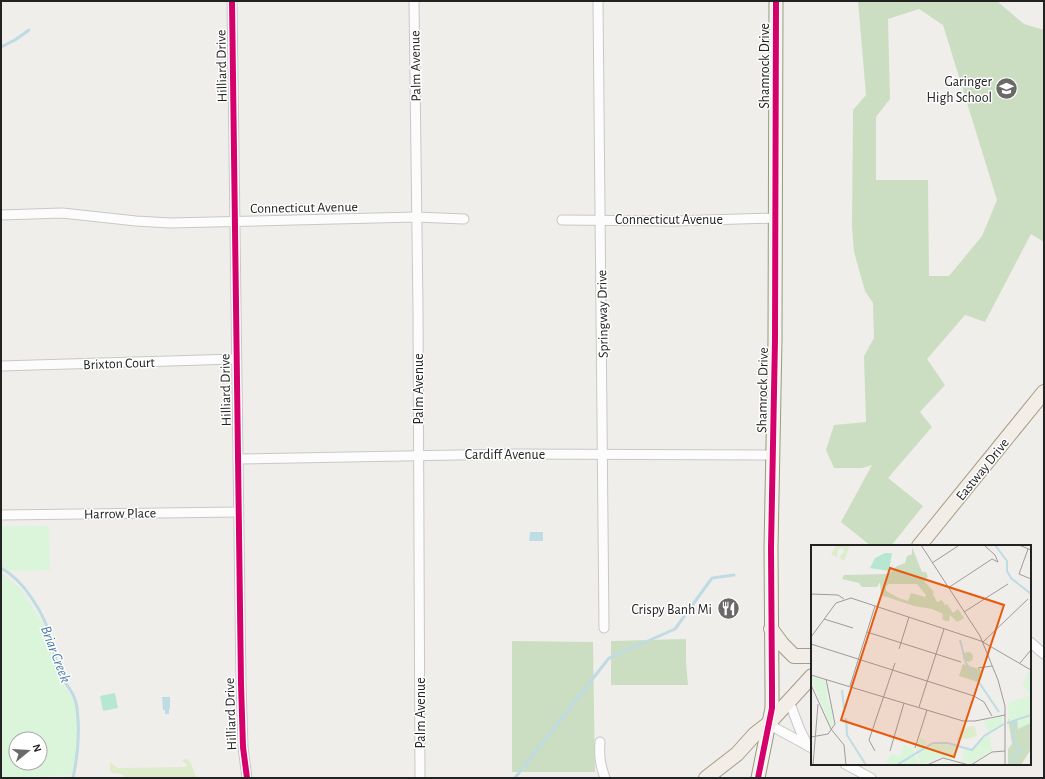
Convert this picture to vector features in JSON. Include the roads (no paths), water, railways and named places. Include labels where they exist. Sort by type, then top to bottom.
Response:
[{"type":"main road","name":"Eastway Drive","points":[[920,545],[1042,399]]},
{"type":"main road","points":[[771,629],[782,644],[794,656],[811,656]]},
{"type":"main road","points":[[706,778],[736,754],[755,734],[768,724],[811,677]]},
{"type":"street","name":"Hilliard Drive","points":[[232,1],[242,721],[247,778]]},
{"type":"street","name":"Palm Avenue","points":[[414,1],[419,455],[420,778]]},
{"type":"street","name":"Springway Drive","points":[[598,1],[604,628]]},
{"type":"street","name":"Shamrock Drive","points":[[758,778],[772,708],[771,548],[776,1]]},
{"type":"street","name":"Connecticut Avenue","points":[[1,215],[61,213],[170,223],[234,220],[416,217],[464,219]]},
{"type":"street","name":"Connecticut Avenue","points":[[562,220],[674,221],[775,218]]},
{"type":"street","name":"Brixton Court","points":[[1,366],[236,359]]},
{"type":"street","name":"Cardiff Avenue","points":[[238,460],[419,455],[773,455]]},
{"type":"street","name":"Harrow Place","points":[[1,515],[238,512]]},
{"type":"street","points":[[1031,643],[1044,654]]},
{"type":"street","points":[[789,701],[800,730],[810,747]]},
{"type":"street","points":[[768,724],[810,747]]},
{"type":"street","points":[[600,742],[599,755],[601,768],[605,778]]},
{"type":"street","points":[[847,765],[871,778]]},
{"type":"water","points":[[530,532],[543,532],[543,541],[529,541]]},
{"type":"water","points":[[162,697],[170,697],[169,714],[165,714],[165,710],[163,710]]},
{"type":"waterway","points":[[1,47],[15,40],[29,30]]},
{"type":"waterway","name":"Briar Creek","points":[[1,568],[18,581],[39,609],[48,630],[59,672],[75,698],[78,717],[78,734],[73,778]]},
{"type":"waterway","points":[[515,778],[609,658],[675,629],[712,578],[734,575]]},
{"type":"place","name":"Garinger High School","points":[[1007,89]]},
{"type":"place","name":"Crispy Banh Mi","points":[[728,609]]}]
